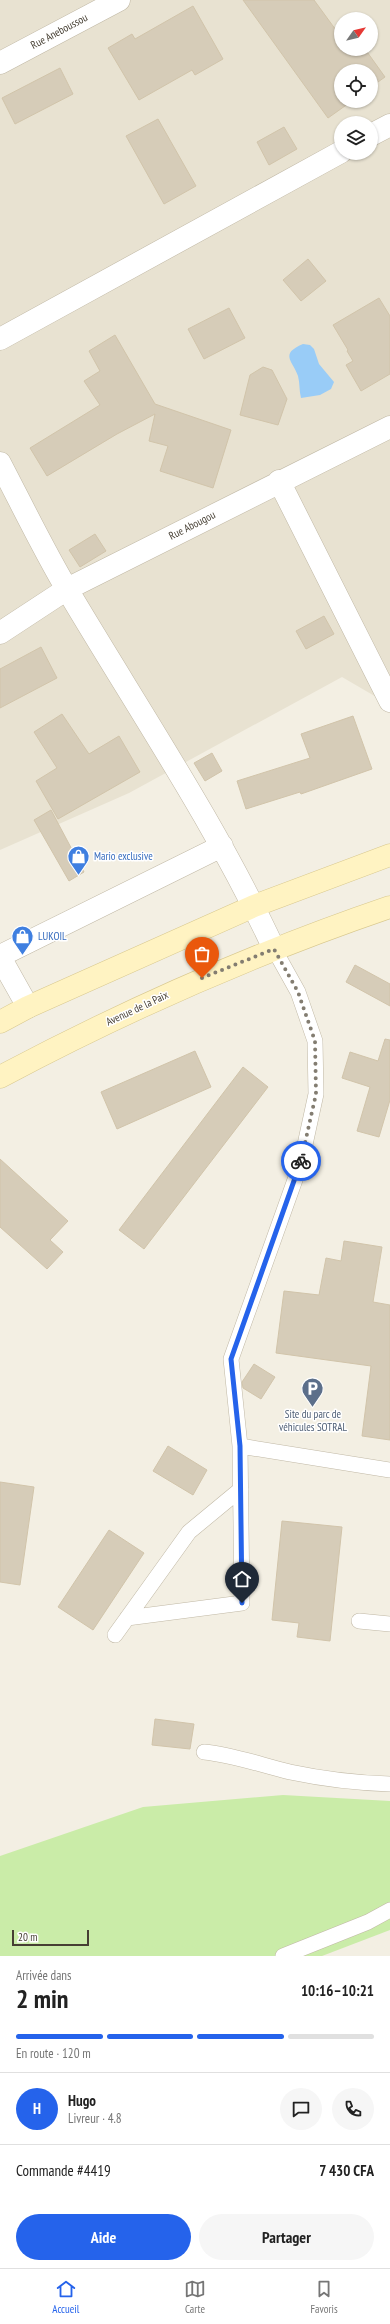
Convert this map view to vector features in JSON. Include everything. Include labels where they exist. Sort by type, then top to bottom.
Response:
[{"type":"main road","points":[[0,1022],[28,1007],[254,906],[390,855]]},
{"type":"main road","name":"Avenue de la Paix","points":[[0,1077],[116,1018],[188,984],[314,932],[390,907]]},
{"type":"street","name":"Rue Aneboussou","points":[[0,63],[119,0]]},
{"type":"street","points":[[378,131],[390,125]]},
{"type":"street","points":[[0,339],[334,156]]},
{"type":"street","name":"Rue Abougou","points":[[0,634],[67,589],[279,481],[390,427]]},
{"type":"street","points":[[0,463],[67,589],[222,846],[254,906],[274,949]]},
{"type":"street","points":[[279,481],[390,701]]},
{"type":"street","points":[[28,1007],[0,956],[222,846]]},
{"type":"lane","points":[[127,1618],[242,1603],[240,1446],[231,1359],[301,1163],[316,1094],[315,1041],[298,992],[274,949]]},
{"type":"lane","points":[[240,1446],[390,1470]]},
{"type":"lane","points":[[115,1635],[189,1532],[241,1489]]},
{"type":"lane","points":[[359,1621],[390,1624]]},
{"type":"lane","points":[[204,1752],[222,1754],[316,1776],[361,1783],[390,1784]]},
{"type":"lane","points":[[283,1956],[368,1922],[390,1910]]},
{"type":"shaded area","points":[[0,0],[390,0],[390,705],[342,677],[129,793],[0,850]]},
{"type":"green space","points":[[283,1795],[390,1801],[390,1930],[322,1956],[0,1956],[0,1856],[143,1807]]},
{"type":"water","points":[[303,344],[310,345],[314,349],[319,364],[334,382],[331,389],[320,395],[301,398],[298,376],[291,362],[290,355],[291,351]]},
{"type":"building","points":[[243,0],[314,0],[334,27],[334,56],[370,56],[376,64],[334,64],[334,108],[342,108],[328,118]]},
{"type":"building","points":[[193,6],[223,59],[195,75],[192,70],[139,100],[108,48],[132,34],[135,39]]},
{"type":"building","points":[[378,67],[385,77],[378,82]]},
{"type":"building","points":[[60,68],[73,94],[15,124],[2,98]]},
{"type":"building","points":[[158,119],[196,186],[164,204],[126,136]]},
{"type":"building","points":[[284,127],[297,149],[269,165],[257,142]]},
{"type":"building","points":[[308,259],[326,281],[301,301],[283,280]]},
{"type":"building","points":[[379,298],[390,316],[390,374],[361,391],[346,365],[353,361],[333,325]]},
{"type":"building","points":[[229,308],[245,338],[204,359],[188,329]]},
{"type":"building","points":[[115,335],[155,404],[231,430],[213,488],[160,471],[168,446],[149,441],[155,414],[117,434],[47,476],[30,448],[100,405],[84,381],[100,371],[89,351]]},
{"type":"building","points":[[263,367],[272,370],[287,399],[278,425],[240,415],[250,375]]},
{"type":"building","points":[[95,534],[106,551],[80,567],[69,550]]},
{"type":"building","points":[[324,616],[334,634],[306,649],[296,631]]},
{"type":"building","points":[[41,647],[57,678],[0,708],[0,669]]},
{"type":"building","points":[[62,714],[89,754],[119,736],[140,772],[58,819],[36,781],[57,768],[34,732]]},
{"type":"building","points":[[353,716],[372,769],[301,794],[300,792],[246,809],[237,781],[310,758],[301,734]]},
{"type":"building","points":[[212,753],[222,771],[205,781],[194,763]]},
{"type":"building","points":[[51,810],[84,872],[69,881],[34,820]]},
{"type":"building","points":[[355,965],[390,984],[390,1006],[346,982]]},
{"type":"building","points":[[385,1039],[390,1040],[390,1100],[379,1137],[357,1131],[370,1087],[342,1078],[350,1052],[378,1061]]},
{"type":"building","points":[[195,1051],[211,1087],[117,1129],[101,1092]]},
{"type":"building","points":[[243,1067],[268,1087],[144,1249],[119,1230]]},
{"type":"building","points":[[0,1159],[68,1221],[50,1240],[63,1252],[47,1269],[0,1227]]},
{"type":"building","points":[[344,1241],[382,1247],[373,1302],[390,1305],[390,1440],[362,1436],[371,1366],[276,1353],[284,1291],[319,1295],[326,1258],[341,1261]]},
{"type":"building","points":[[254,1364],[275,1377],[261,1399],[243,1388],[242,1382]]},
{"type":"building","points":[[168,1446],[207,1470],[193,1495],[153,1471]]},
{"type":"building","points":[[0,1482],[34,1487],[20,1585],[0,1582]]},
{"type":"building","points":[[282,1521],[342,1527],[330,1641],[297,1637],[299,1623],[272,1620]]},
{"type":"building","points":[[109,1530],[144,1553],[93,1630],[58,1607]]},
{"type":"building","points":[[155,1719],[194,1724],[190,1749],[152,1745]]},
{"type":"way so far","points":[[202,978],[274,949],[298,992],[315,1041],[316,1094],[301,1161]]},
{"type":"place","name":"Mario exclusive","points":[[78,876]]},
{"type":"place","name":"LUKOIL","points":[[23,956]]},
{"type":"place","name":"Site du parc de véhicules SOTRAL","points":[[313,1408]]},
{"type":"route","points":[[242,1603],[240,1446],[231,1359],[259,1275],[301,1161]]}]
